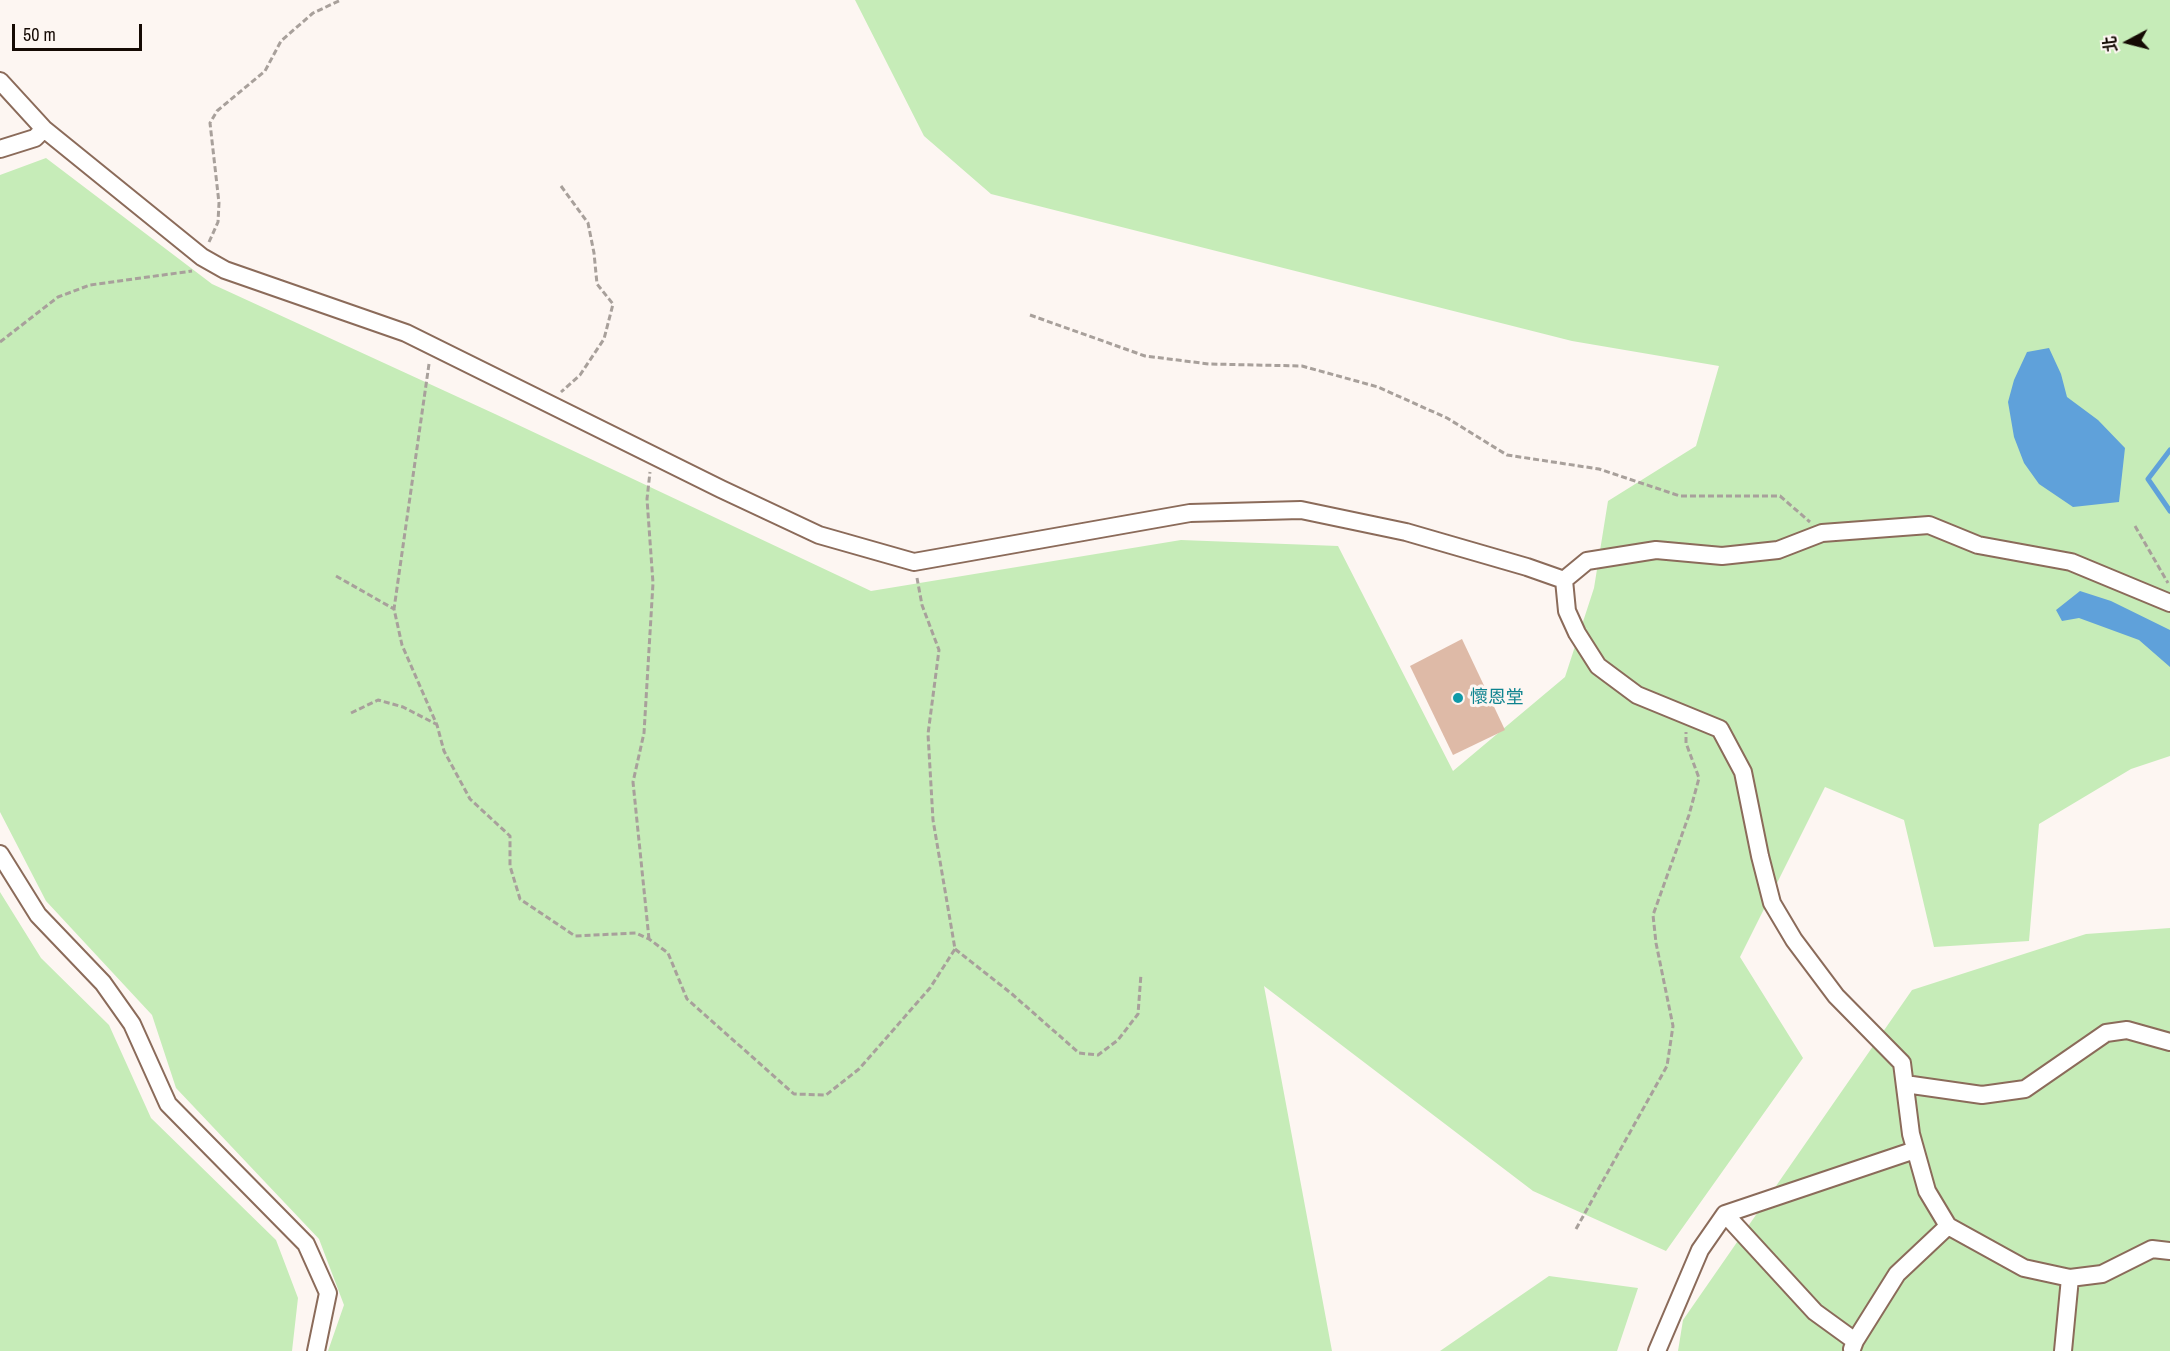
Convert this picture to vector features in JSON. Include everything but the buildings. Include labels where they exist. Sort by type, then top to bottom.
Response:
[{"type":"street","points":[[0,81],[44,129],[208,260],[225,270],[406,333],[819,535],[914,562],[1190,513],[1301,510],[1406,532],[1564,580]]},
{"type":"street","points":[[0,149],[34,138],[44,129]]},
{"type":"street","points":[[1564,580],[1587,561],[1656,550],[1722,556],[1778,550],[1822,533],[1929,525],[1978,544],[2071,562],[2170,603]]},
{"type":"street","points":[[1564,580],[1567,611],[1577,633],[1598,666],[1637,695],[1720,729],[1743,772],[1772,903],[1794,940],[1836,996],[1902,1063],[1915,1150],[1927,1191],[1948,1226],[2024,1268],[2070,1278],[2102,1274],[2152,1249],[2170,1251]]},
{"type":"street","points":[[0,854],[38,915],[103,983],[132,1024],[168,1104],[306,1244],[328,1293],[316,1351]]},
{"type":"street","points":[[1905,1084],[1982,1095],[2025,1089],[2106,1032],[2127,1030],[2170,1042]]},
{"type":"street","points":[[1657,1351],[1700,1250],[1725,1214],[1915,1150]]},
{"type":"street","points":[[1725,1214],[1815,1312],[1853,1346],[1897,1274],[1948,1226]]},
{"type":"street","points":[[2063,1351],[2070,1278]]},
{"type":"path","points":[[0,342],[58,297],[90,285],[189,273],[208,260],[218,222],[219,203],[210,123],[217,111],[265,71],[281,40],[313,13],[341,0]]},
{"type":"path","points":[[549,404],[580,375],[604,339],[613,304],[597,284],[588,223],[561,186]]},
{"type":"path","points":[[1030,315],[1145,356],[1209,364],[1302,366],[1378,387],[1448,418],[1506,455],[1599,469],[1680,496],[1780,496],[1822,533]]},
{"type":"path","points":[[431,345],[394,609],[402,645],[437,724],[444,751],[470,799],[510,836],[510,866],[520,899],[575,936],[636,933],[649,939],[668,953],[687,999],[794,1094],[826,1095],[859,1070],[930,988],[955,949]]},
{"type":"path","points":[[649,939],[633,782],[644,733],[653,583],[647,499],[651,454]]},
{"type":"path","points":[[2134,526],[2170,587]]},
{"type":"path","points":[[914,562],[922,605],[939,650],[928,734],[933,820],[955,949],[1012,994],[1079,1053],[1098,1055],[1118,1040],[1138,1014],[1141,974]]},
{"type":"path","points":[[336,576],[394,609]]},
{"type":"path","points":[[351,713],[378,699],[403,707],[437,724]]},
{"type":"path","points":[[1576,1229],[1667,1066],[1673,1026],[1656,943],[1653,915],[1689,815],[1699,778],[1686,743],[1685,715]]},
{"type":"green space","points":[[855,0],[2170,0],[2170,756],[2131,769],[2039,824],[2029,941],[1934,947],[1904,820],[1825,787],[1740,957],[1803,1058],[1666,1251],[1533,1191],[1264,986],[1332,1351],[328,1351],[344,1305],[319,1239],[176,1088],[152,1015],[46,901],[0,812],[0,175],[46,158],[212,284],[871,591],[1181,540],[1338,546],[1453,771],[1565,677],[1594,588],[1608,501],[1696,446],[1719,366],[1572,341],[991,194],[924,136]]},
{"type":"green space","points":[[0,892],[41,958],[109,1025],[151,1118],[276,1240],[298,1298],[292,1351],[0,1351]]},
{"type":"green space","points":[[2170,928],[2170,1351],[1678,1351],[1683,1320],[1912,990],[2086,934]]},
{"type":"green space","points":[[1549,1276],[1638,1288],[1617,1351],[1440,1351]]},
{"type":"water","points":[[2049,348],[2061,374],[2067,397],[2098,420],[2125,448],[2119,502],[2073,507],[2039,484],[2024,463],[2014,437],[2008,402],[2014,380],[2027,352]]},
{"type":"water","points":[[2080,591],[2111,601],[2170,630],[2170,667],[2139,640],[2079,618],[2062,621],[2056,610]]},
{"type":"waterway","points":[[2170,450],[2148,479],[2170,511]]},
{"type":"place","name":"懷恩堂","points":[[1458,698]]}]
